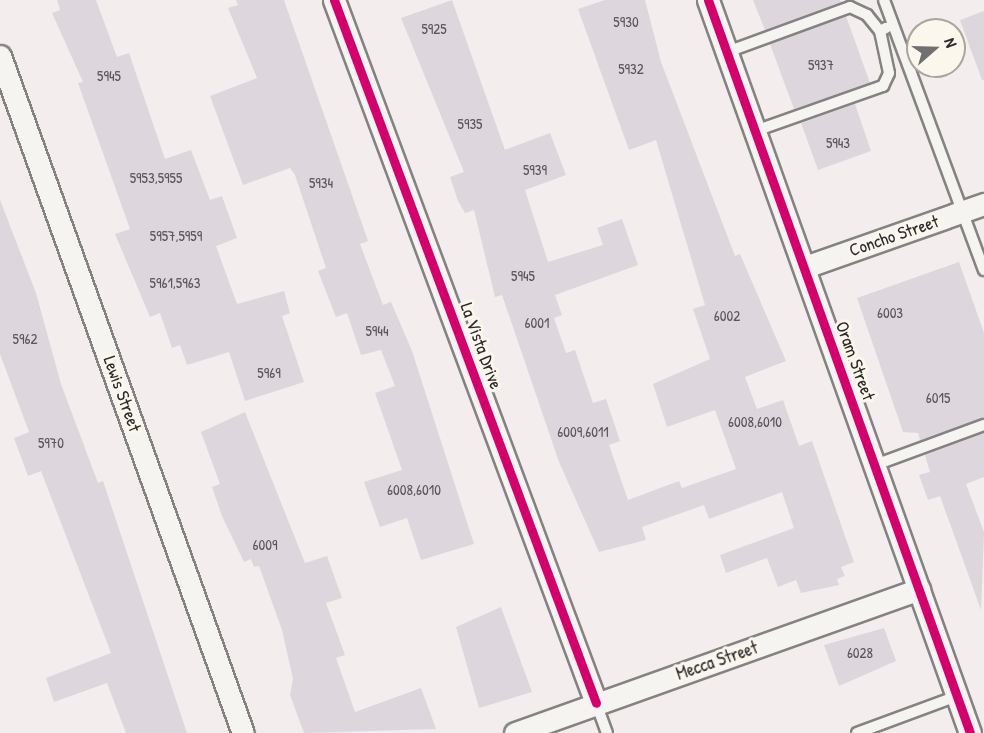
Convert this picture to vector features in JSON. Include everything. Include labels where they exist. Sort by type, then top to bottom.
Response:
[{"type":"street","name":"La Vista Drive","points":[[334,0],[596,703]]},
{"type":"street","name":"Oram Street","points":[[708,0],[970,733]]},
{"type":"street","name":"Lewis Street","points":[[0,56],[243,733]]},
{"type":"street","name":"Concho Street","points":[[805,267],[984,204]]},
{"type":"street","name":"Mecca Street","points":[[515,733],[919,589]]},
{"type":"lane","points":[[884,0],[984,270]]},
{"type":"lane","points":[[727,52],[850,7],[880,31],[889,73],[883,86],[755,131]]},
{"type":"lane","points":[[880,31],[893,26]]},
{"type":"lane","points":[[875,465],[984,425]]},
{"type":"lane","points":[[857,733],[957,696]]},
{"type":"lane","points":[[596,703],[607,733]]},
{"type":"building","points":[[57,0],[96,0],[117,57],[129,53],[165,159],[191,150],[210,200],[222,196],[237,238],[216,246],[237,304],[284,291],[290,313],[282,316],[304,382],[245,401],[229,352],[187,365],[180,345],[172,348],[160,313],[150,317],[115,234],[130,229],[78,83],[83,82],[52,13],[60,10]]},
{"type":"building","points":[[236,0],[284,0],[368,241],[360,244],[383,305],[391,302],[412,351],[474,544],[421,560],[407,518],[380,527],[364,482],[402,470],[375,393],[395,386],[381,350],[361,355],[347,313],[336,317],[318,271],[326,268],[295,175],[290,168],[243,185],[210,96],[257,78],[228,8],[238,5]]},
{"type":"building","points":[[452,0],[505,150],[550,133],[566,175],[525,190],[548,262],[603,245],[597,228],[622,219],[638,265],[555,295],[562,315],[554,318],[566,353],[575,350],[593,403],[606,399],[620,441],[609,445],[628,500],[679,481],[682,488],[736,469],[715,410],[667,427],[653,384],[710,359],[693,309],[705,305],[656,140],[629,150],[578,9],[605,0],[645,0],[661,62],[735,256],[740,254],[786,361],[745,377],[757,409],[783,400],[799,446],[812,441],[854,562],[841,567],[845,576],[837,579],[839,585],[801,593],[796,580],[778,587],[767,558],[726,573],[720,555],[794,528],[782,492],[709,519],[704,505],[642,527],[646,540],[599,552],[559,462],[502,295],[495,297],[474,210],[465,213],[458,201],[450,177],[464,172],[401,18]]},
{"type":"building","points":[[753,0],[840,0],[841,2],[765,30]]},
{"type":"building","points":[[984,11],[984,80],[982,80],[966,36],[965,18]]},
{"type":"building","points":[[846,16],[870,83],[794,109],[770,44]]},
{"type":"building","points":[[855,104],[871,151],[818,170],[801,123]]},
{"type":"building","points":[[0,200],[36,293],[61,384],[98,483],[103,481],[187,733],[126,733],[107,683],[54,702],[46,678],[111,653],[41,471],[28,476],[14,438],[29,432],[0,354]]},
{"type":"building","points":[[959,262],[984,333],[984,418],[920,440],[918,433],[903,432],[857,298]]},
{"type":"building","points":[[245,412],[305,563],[327,556],[342,598],[326,603],[345,655],[336,658],[355,712],[421,688],[436,729],[304,733],[290,695],[293,679],[282,630],[259,566],[254,567],[251,559],[244,562],[222,516],[212,487],[220,484],[201,432]]},
{"type":"building","points":[[984,433],[984,477],[966,484],[984,532],[981,610],[940,496],[928,500],[919,475],[930,472],[925,455]]},
{"type":"building","points":[[501,607],[532,692],[479,708],[456,627]]},
{"type":"building","points":[[884,628],[896,661],[839,686],[824,645]]},
{"type":"cycle path","points":[[334,0],[596,703]]},
{"type":"cycle path","points":[[708,0],[970,733]]}]
